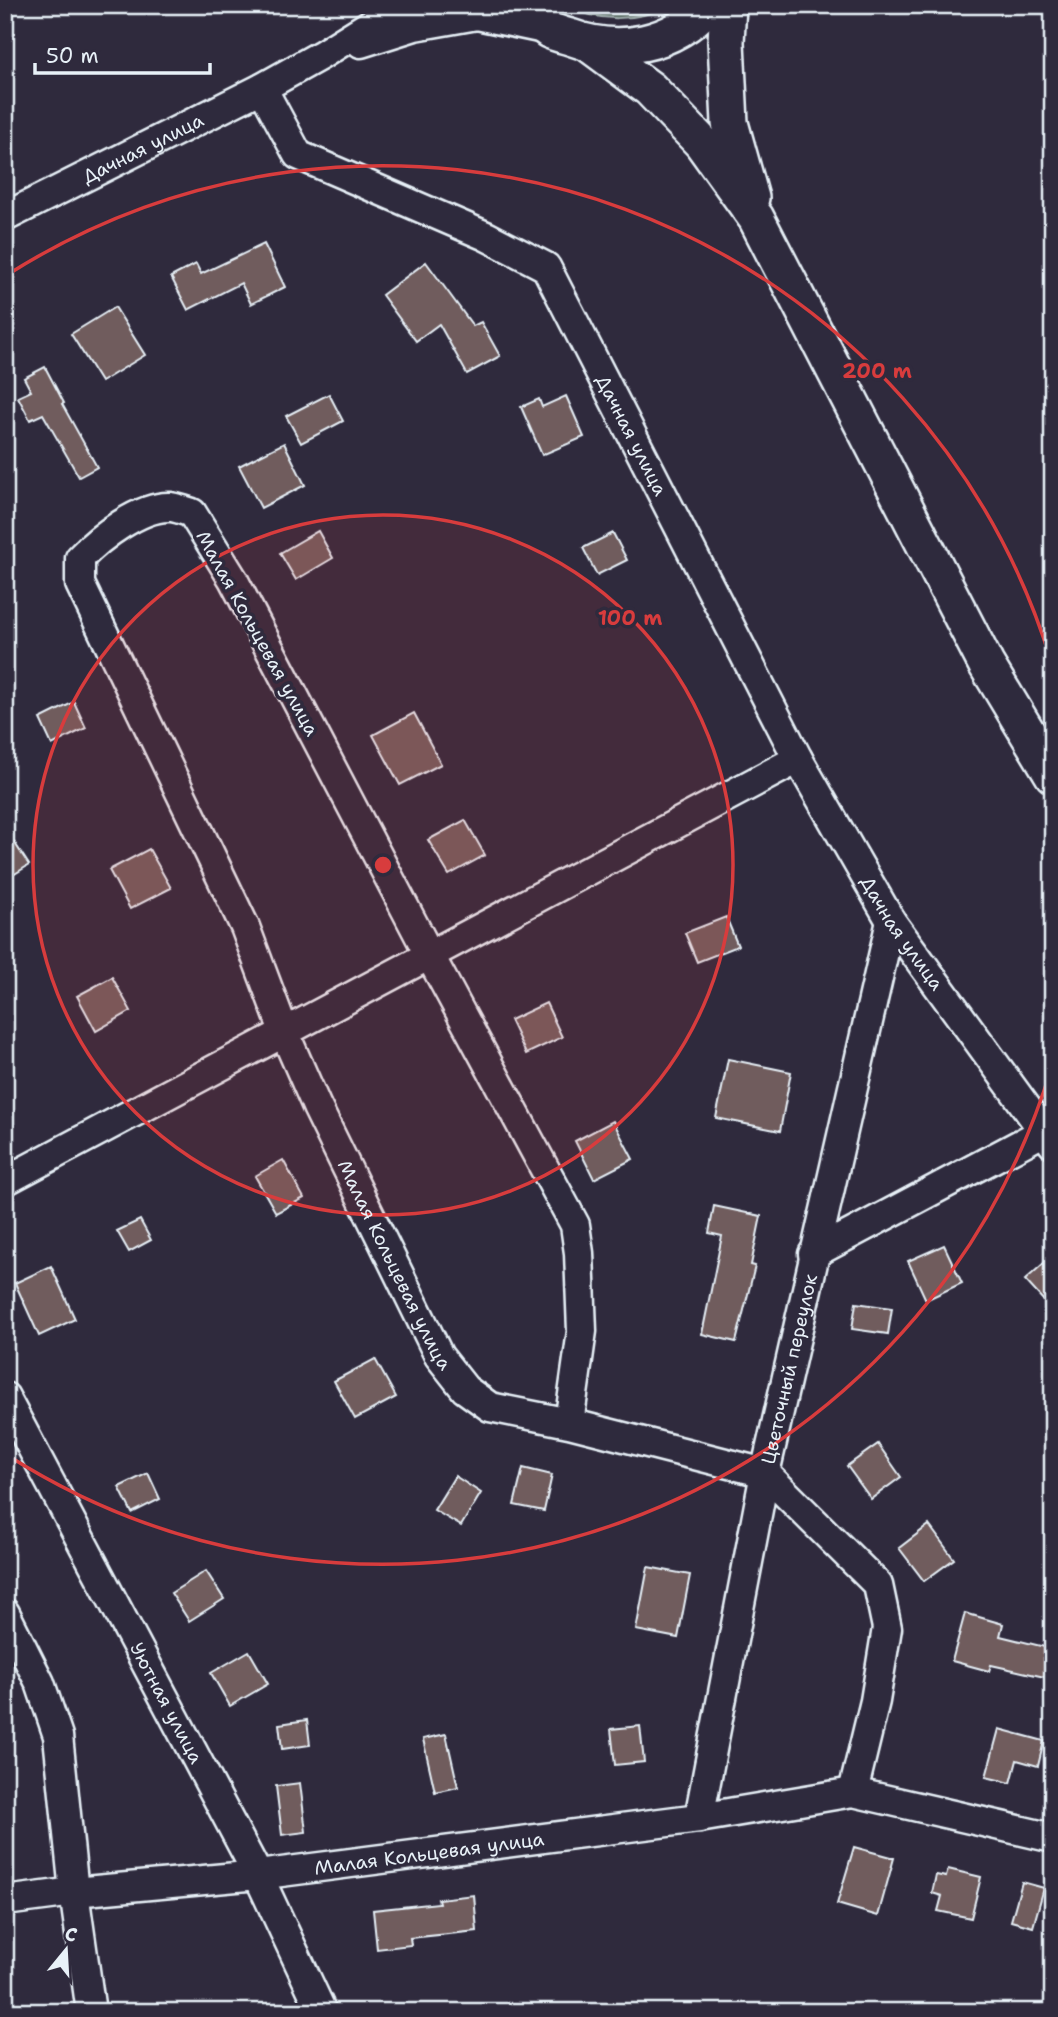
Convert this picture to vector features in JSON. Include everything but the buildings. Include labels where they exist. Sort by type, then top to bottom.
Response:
[{"type":"street","points":[[262,88],[401,5]]},
{"type":"street","points":[[520,5],[550,30]]},
{"type":"street","points":[[321,55],[415,26],[477,15],[550,30],[589,44],[624,46],[657,41],[685,25],[708,5]]},
{"type":"street","points":[[728,5],[726,42],[730,122],[756,218]]},
{"type":"street","points":[[589,44],[650,89],[702,143],[756,218],[986,664],[1053,775]]},
{"type":"street","name":"Дачная улица","points":[[5,217],[262,88],[298,155],[486,236],[546,267],[798,759],[891,921],[1048,1138]]},
{"type":"street","name":"Малая Кольцевая улица","points":[[569,1423],[582,1331],[579,1253],[575,1225],[430,956],[233,579],[205,532],[192,513],[170,507],[144,512],[98,539],[80,558],[80,584],[245,927],[285,1034],[323,1119],[439,1356],[465,1389],[490,1407],[569,1423],[765,1473]]},
{"type":"street","points":[[5,1181],[798,759]]},
{"type":"street","name":"Цветочный переулок","points":[[699,1818],[765,1473],[891,921]]},
{"type":"street","points":[[813,1254],[1048,1138]]},
{"type":"street","name":"Уютная улица","points":[[5,1397],[258,1875],[323,2012]]},
{"type":"street","points":[[765,1473],[878,1585],[887,1629],[875,1701],[853,1793]]},
{"type":"street","points":[[5,1613],[40,1683],[58,1736],[74,1892],[91,2012]]},
{"type":"street","name":"Малая Кольцевая улица","points":[[5,1901],[258,1875],[699,1818],[853,1793],[1053,1838]]},
{"type":"green space","points":[[565,5],[670,5],[644,15],[618,18],[591,15]]}]
